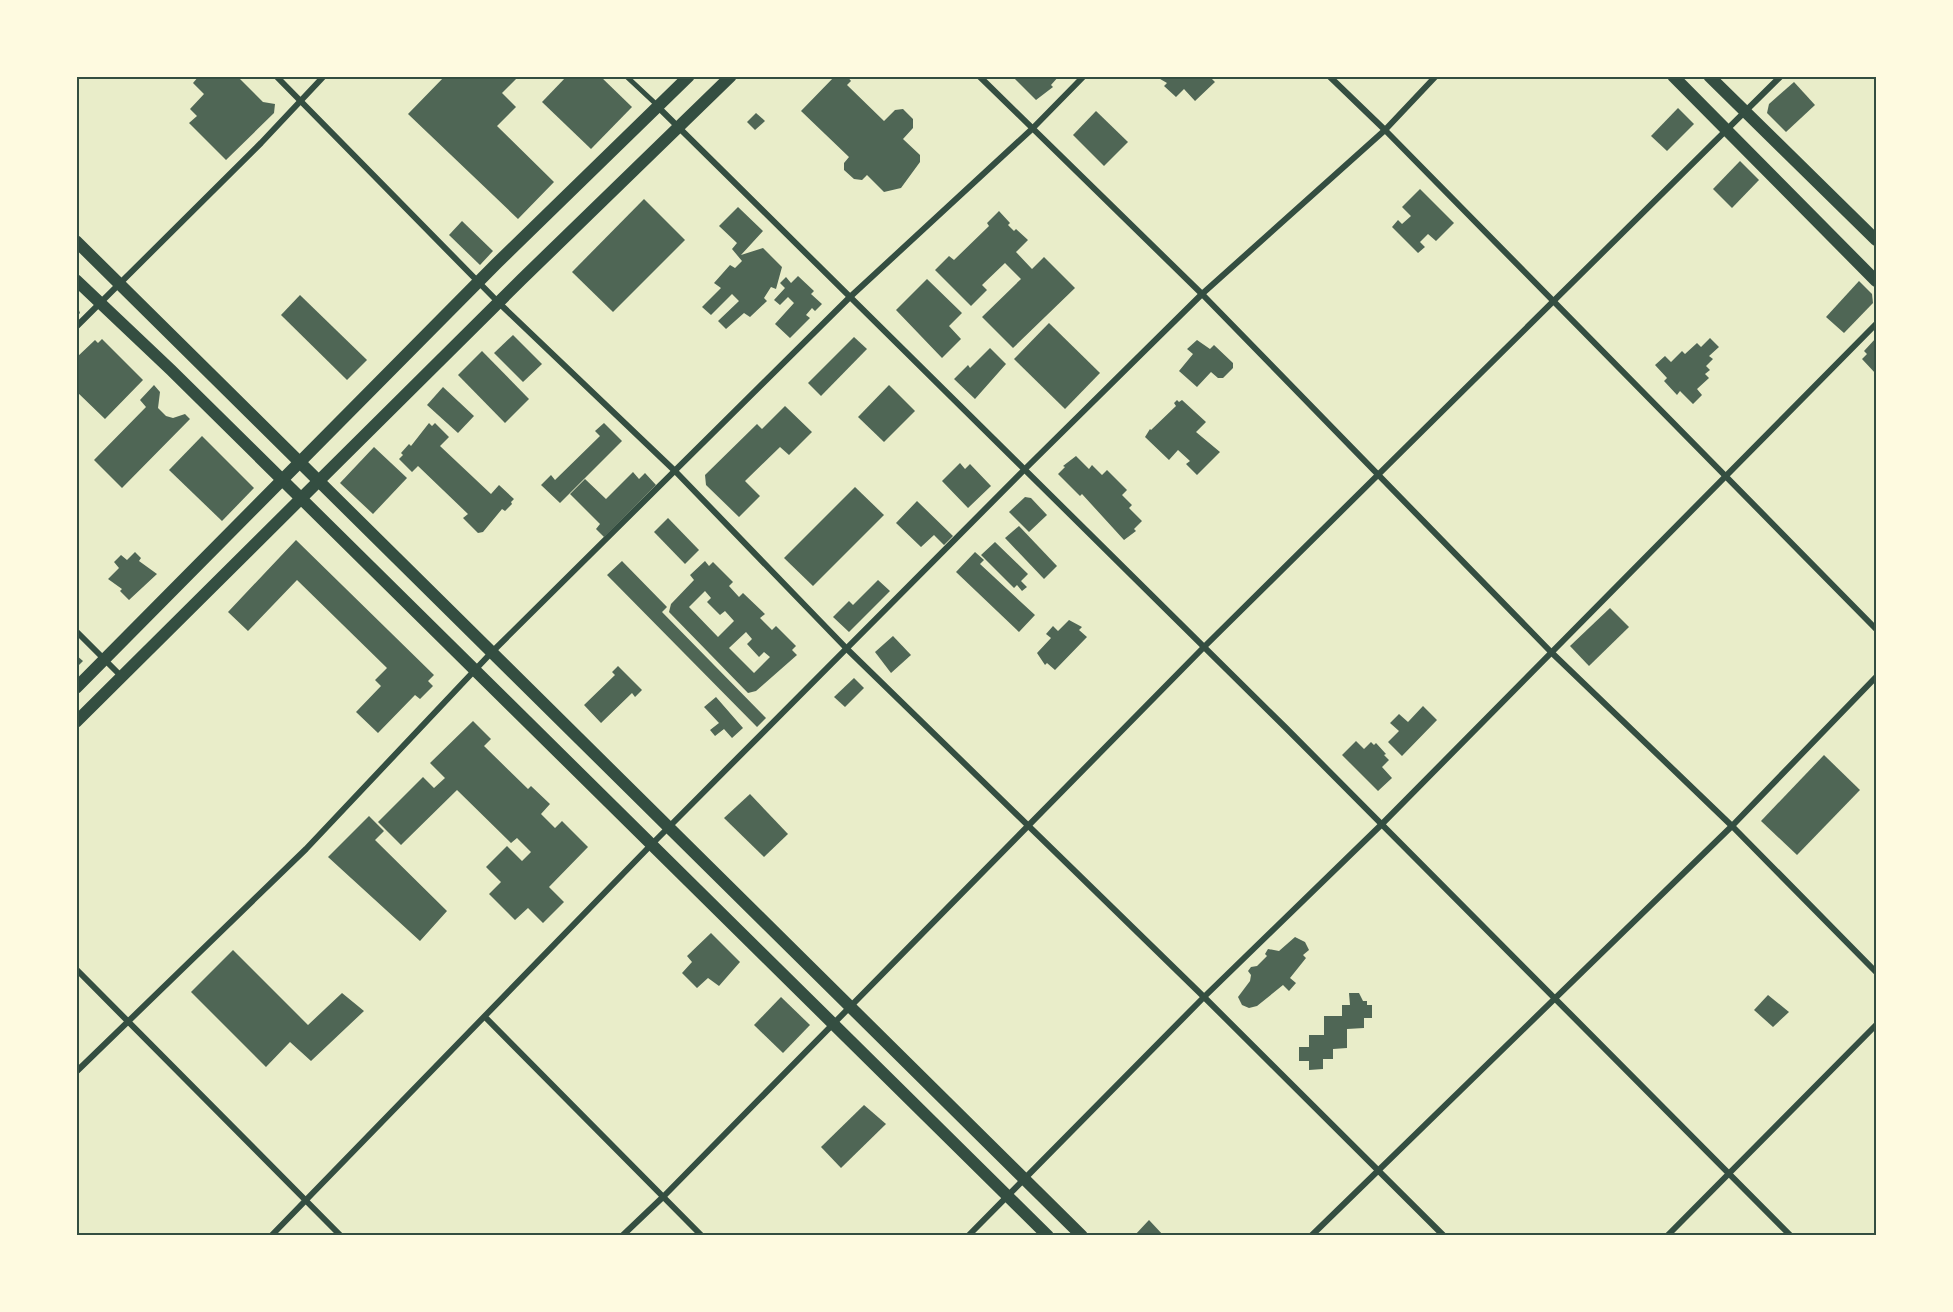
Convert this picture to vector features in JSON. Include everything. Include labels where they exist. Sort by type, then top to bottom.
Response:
[{"type":"main road","points":[[76,688],[689,76]]},
{"type":"main road","points":[[76,722],[677,126],[731,76]]},
{"type":"main road","points":[[1673,76],[1876,281]]},
{"type":"main road","points":[[1709,76],[1876,240]]},
{"type":"main road","points":[[76,241],[850,1008],[1026,1178],[1082,1236]]},
{"type":"main road","points":[[76,280],[835,1023],[1048,1236]]},
{"type":"street","points":[[276,76],[499,303],[676,472],[848,650],[1378,1168],[1444,1236]]},
{"type":"street","points":[[76,327],[117,283],[261,144],[300,99],[324,76]]},
{"type":"street","points":[[626,76],[1204,647],[1791,1236]]},
{"type":"street","points":[[979,76],[1202,294],[1551,652],[1732,826],[1876,972]]},
{"type":"street","points":[[76,1072],[306,849],[492,653],[850,297],[1032,129],[1084,76]]},
{"type":"street","points":[[1329,76],[1876,629]]},
{"type":"street","points":[[271,1236],[651,845],[848,650],[1025,469],[1202,294],[1384,130],[1436,76]]},
{"type":"street","points":[[622,1236],[850,1008],[1204,647],[1781,76]]},
{"type":"street","points":[[968,1236],[1204,997],[1381,825],[1876,324]]},
{"type":"street","points":[[76,631],[122,677]]},
{"type":"street","points":[[1311,1236],[1378,1168],[1732,826],[1876,677]]},
{"type":"street","points":[[76,969],[341,1236]]},
{"type":"street","points":[[485,1017],[702,1236]]},
{"type":"street","points":[[1667,1236],[1876,1025]]},
{"type":"building","points":[[199,76],[237,76],[263,102],[275,104],[274,113],[226,160],[189,123],[197,116],[190,109],[204,94],[193,83]]},
{"type":"building","points":[[445,76],[519,76],[502,93],[516,107],[497,126],[554,182],[518,219],[408,114]]},
{"type":"building","points":[[567,76],[600,76],[632,107],[591,149],[542,102]]},
{"type":"building","points":[[835,76],[847,76],[851,81],[847,85],[884,121],[895,110],[903,109],[913,119],[913,128],[903,139],[920,155],[920,162],[901,188],[884,192],[867,175],[862,180],[854,179],[844,170],[844,163],[849,157],[801,111]]},
{"type":"building","points":[[1012,76],[1059,76],[1051,85],[1053,87],[1036,100]]},
{"type":"building","points":[[1155,76],[1209,76],[1215,82],[1195,101],[1184,89],[1176,97],[1164,86],[1167,83]]},
{"type":"building","points":[[1794,82],[1815,105],[1786,132],[1767,113],[1769,104]]},
{"type":"building","points":[[1678,108],[1694,124],[1667,151],[1651,136]]},
{"type":"building","points":[[1096,111],[1128,142],[1104,166],[1073,135]]},
{"type":"building","points":[[756,113],[765,121],[755,130],[747,122]]},
{"type":"building","points":[[1740,161],[1759,180],[1732,208],[1713,189]]},
{"type":"building","points":[[1420,189],[1454,223],[1436,241],[1428,234],[1420,242],[1425,247],[1418,253],[1392,227],[1398,220],[1402,224],[1411,216],[1402,207]]},
{"type":"building","points":[[644,199],[685,240],[613,312],[572,272]]},
{"type":"building","points":[[738,207],[763,231],[741,255],[763,248],[782,267],[776,289],[771,287],[764,298],[767,301],[750,317],[744,313],[726,329],[718,321],[739,301],[732,294],[711,315],[702,307],[721,288],[714,283],[730,265],[735,268],[742,261],[732,249],[737,243],[719,226]]},
{"type":"building","points":[[999,211],[1014,231],[1016,229],[1028,240],[1016,252],[1032,269],[1044,257],[1075,288],[1013,348],[982,317],[1021,279],[1005,263],[982,285],[987,290],[971,306],[935,270],[949,256],[954,260],[989,226],[987,223]]},
{"type":"building","points":[[462,221],[493,251],[480,265],[449,235]]},
{"type":"building","points":[[798,276],[814,291],[811,294],[822,304],[815,311],[812,308],[806,315],[810,318],[790,338],[775,324],[794,303],[788,297],[780,305],[774,300],[785,288],[780,283],[786,277],[791,283]]},
{"type":"building","points":[[927,279],[962,313],[949,326],[961,339],[942,358],[896,310]]},
{"type":"building","points":[[1859,281],[1872,294],[1873,303],[1844,333],[1826,317]]},
{"type":"building","points":[[300,295],[367,360],[347,380],[281,315]]},
{"type":"building","points":[[76,302],[80,313],[76,317]]},
{"type":"building","points":[[1049,323],[1100,373],[1065,409],[1014,359]]},
{"type":"building","points":[[513,335],[542,364],[523,382],[494,353]]},
{"type":"building","points":[[854,337],[867,349],[821,396],[808,383]]},
{"type":"building","points":[[1710,338],[1719,347],[1709,356],[1713,359],[1706,366],[1710,370],[1705,374],[1709,378],[1697,389],[1702,395],[1693,404],[1680,391],[1677,395],[1664,381],[1667,378],[1655,365],[1665,356],[1671,362],[1682,351],[1685,354],[1697,343],[1701,347]]},
{"type":"building","points":[[1876,338],[1876,374],[1862,359],[1867,354],[1864,351]]},
{"type":"building","points":[[102,339],[143,380],[105,419],[76,391],[76,358],[95,340],[98,343]]},
{"type":"building","points":[[1197,340],[1210,349],[1214,345],[1233,363],[1233,368],[1223,378],[1218,378],[1211,372],[1197,387],[1179,371],[1193,354],[1187,349]]},
{"type":"building","points":[[990,348],[1006,364],[975,399],[954,379],[968,365],[970,368]]},
{"type":"building","points":[[482,351],[529,399],[505,423],[458,375]]},
{"type":"building","points":[[154,385],[160,392],[158,408],[166,416],[173,418],[185,414],[190,419],[122,488],[94,460],[146,407],[140,400]]},
{"type":"building","points":[[889,385],[915,411],[884,442],[858,417]]},
{"type":"building","points":[[443,387],[474,416],[458,433],[427,405]]},
{"type":"building","points":[[1177,400],[1179,402],[1182,400],[1206,422],[1196,432],[1220,452],[1197,475],[1186,464],[1190,461],[1178,450],[1169,460],[1145,437],[1150,429],[1176,406],[1174,403]]},
{"type":"building","points":[[785,406],[812,432],[789,455],[780,447],[745,481],[760,496],[739,517],[706,485],[705,475],[757,424],[762,429]]},
{"type":"building","points":[[429,423],[432,426],[435,423],[449,437],[440,446],[491,494],[499,485],[514,499],[512,504],[505,511],[502,509],[483,532],[478,533],[463,518],[468,514],[418,466],[412,472],[399,459],[403,455],[401,453],[409,444],[411,446]]},
{"type":"building","points":[[604,423],[622,441],[560,503],[541,485],[551,475],[555,480],[600,436],[595,431]]},
{"type":"building","points":[[202,436],[254,488],[222,521],[169,470]]},
{"type":"building","points":[[374,447],[407,478],[373,514],[340,483]]},
{"type":"building","points":[[1076,456],[1089,469],[1092,465],[1102,475],[1107,470],[1127,490],[1122,495],[1132,505],[1129,508],[1142,521],[1134,529],[1136,531],[1124,540],[1082,494],[1080,496],[1058,474],[1065,467],[1063,466]]},
{"type":"building","points":[[960,463],[965,469],[970,464],[991,486],[968,508],[942,481]]},
{"type":"building","points":[[633,472],[639,479],[645,473],[656,485],[604,537],[596,529],[600,524],[570,494],[585,479],[606,499]]},
{"type":"building","points":[[855,487],[884,515],[813,586],[784,558]]},
{"type":"building","points":[[1025,497],[1031,498],[1047,515],[1029,532],[1009,512]]},
{"type":"building","points":[[917,501],[953,536],[944,545],[934,535],[921,547],[896,523]]},
{"type":"building","points":[[668,518],[699,550],[685,564],[654,532]]},
{"type":"building","points":[[1019,526],[1057,566],[1044,579],[1005,538]]},
{"type":"building","points":[[296,540],[434,675],[428,681],[433,686],[420,699],[415,695],[378,733],[356,712],[381,686],[375,680],[387,668],[297,580],[248,631],[228,612]]},
{"type":"building","points":[[995,542],[1028,574],[1021,581],[1027,587],[1022,591],[1017,585],[1014,588],[981,555]]},
{"type":"building","points":[[135,552],[141,558],[139,561],[157,574],[129,600],[120,591],[122,589],[108,579],[119,568],[114,562],[121,555],[127,560]]},
{"type":"building","points":[[975,552],[984,560],[980,564],[1035,615],[1019,632],[956,572]]},
{"type":"building","points":[[622,561],[667,607],[662,612],[766,718],[757,727],[607,575]]},
{"type":"building","points":[[705,561],[709,566],[713,562],[733,582],[729,586],[739,597],[743,593],[765,614],[760,618],[772,630],[776,626],[796,646],[792,650],[797,655],[756,691],[748,693],[669,612],[671,604],[694,580],[690,575]],"holes":[[[705,591],[711,598],[707,602],[720,615],[725,611],[734,621],[718,637],[689,607]],[[746,632],[752,639],[747,644],[759,657],[764,652],[770,657],[754,673],[729,648]]]},
{"type":"building","points":[[878,580],[890,591],[849,632],[833,617],[849,601],[853,605]]},
{"type":"building","points":[[1610,608],[1629,627],[1589,666],[1570,646]]},
{"type":"building","points":[[1069,620],[1082,627],[1079,630],[1087,637],[1055,670],[1047,663],[1045,665],[1037,653],[1051,638],[1046,634],[1053,626],[1058,631]]},
{"type":"building","points":[[893,636],[911,655],[891,673],[875,652]]},
{"type":"building","points":[[76,655],[83,661],[76,668]]},
{"type":"building","points":[[618,666],[642,690],[635,697],[632,693],[601,723],[584,705],[615,675],[612,672]]},
{"type":"building","points":[[854,678],[864,688],[845,707],[834,697]]},
{"type":"building","points":[[716,697],[743,728],[732,738],[724,729],[715,736],[710,730],[719,723],[704,707]]},
{"type":"building","points":[[1423,706],[1437,720],[1402,756],[1388,742],[1399,731],[1390,723],[1399,714],[1408,722]]},
{"type":"building","points":[[473,721],[491,739],[484,746],[528,789],[531,786],[550,804],[541,814],[555,828],[562,821],[588,847],[549,887],[564,902],[543,923],[528,908],[515,920],[489,894],[501,882],[486,867],[507,846],[522,861],[531,852],[517,838],[511,843],[457,790],[401,845],[378,822],[423,777],[434,788],[445,778],[430,763]]},
{"type":"building","points":[[1356,741],[1364,749],[1371,742],[1374,745],[1376,743],[1389,760],[1382,767],[1392,778],[1378,791],[1342,755]]},
{"type":"building","points":[[1824,755],[1860,790],[1797,855],[1761,821]]},
{"type":"building","points":[[750,794],[788,834],[764,857],[724,818]]},
{"type":"building","points":[[369,816],[384,831],[375,840],[447,911],[420,941],[328,857]]},
{"type":"building","points":[[711,933],[740,962],[719,986],[708,978],[697,988],[682,973],[692,962],[687,956]]},
{"type":"building","points":[[1295,937],[1305,942],[1309,950],[1303,955],[1306,958],[1290,978],[1296,983],[1289,991],[1283,985],[1257,1006],[1249,1008],[1242,1005],[1238,997],[1250,981],[1251,975],[1248,971],[1251,967],[1257,966],[1267,956],[1265,954],[1268,949],[1279,951]]},
{"type":"building","points":[[233,950],[308,1025],[342,993],[364,1011],[311,1061],[290,1042],[266,1067],[191,992]]},
{"type":"building","points":[[1349,993],[1359,993],[1363,1001],[1367,1001],[1367,1005],[1372,1005],[1372,1018],[1364,1018],[1364,1028],[1347,1029],[1347,1048],[1333,1049],[1333,1059],[1323,1059],[1323,1069],[1309,1070],[1309,1061],[1299,1061],[1299,1047],[1309,1047],[1309,1035],[1324,1035],[1324,1016],[1342,1016],[1342,1005],[1350,1005]]},
{"type":"building","points":[[1768,995],[1789,1012],[1773,1027],[1754,1010]]},
{"type":"building","points":[[781,997],[810,1025],[783,1053],[754,1025]]},
{"type":"building","points":[[864,1105],[886,1124],[841,1168],[821,1147]]},
{"type":"building","points":[[1149,1220],[1164,1236],[1134,1236]]}]
